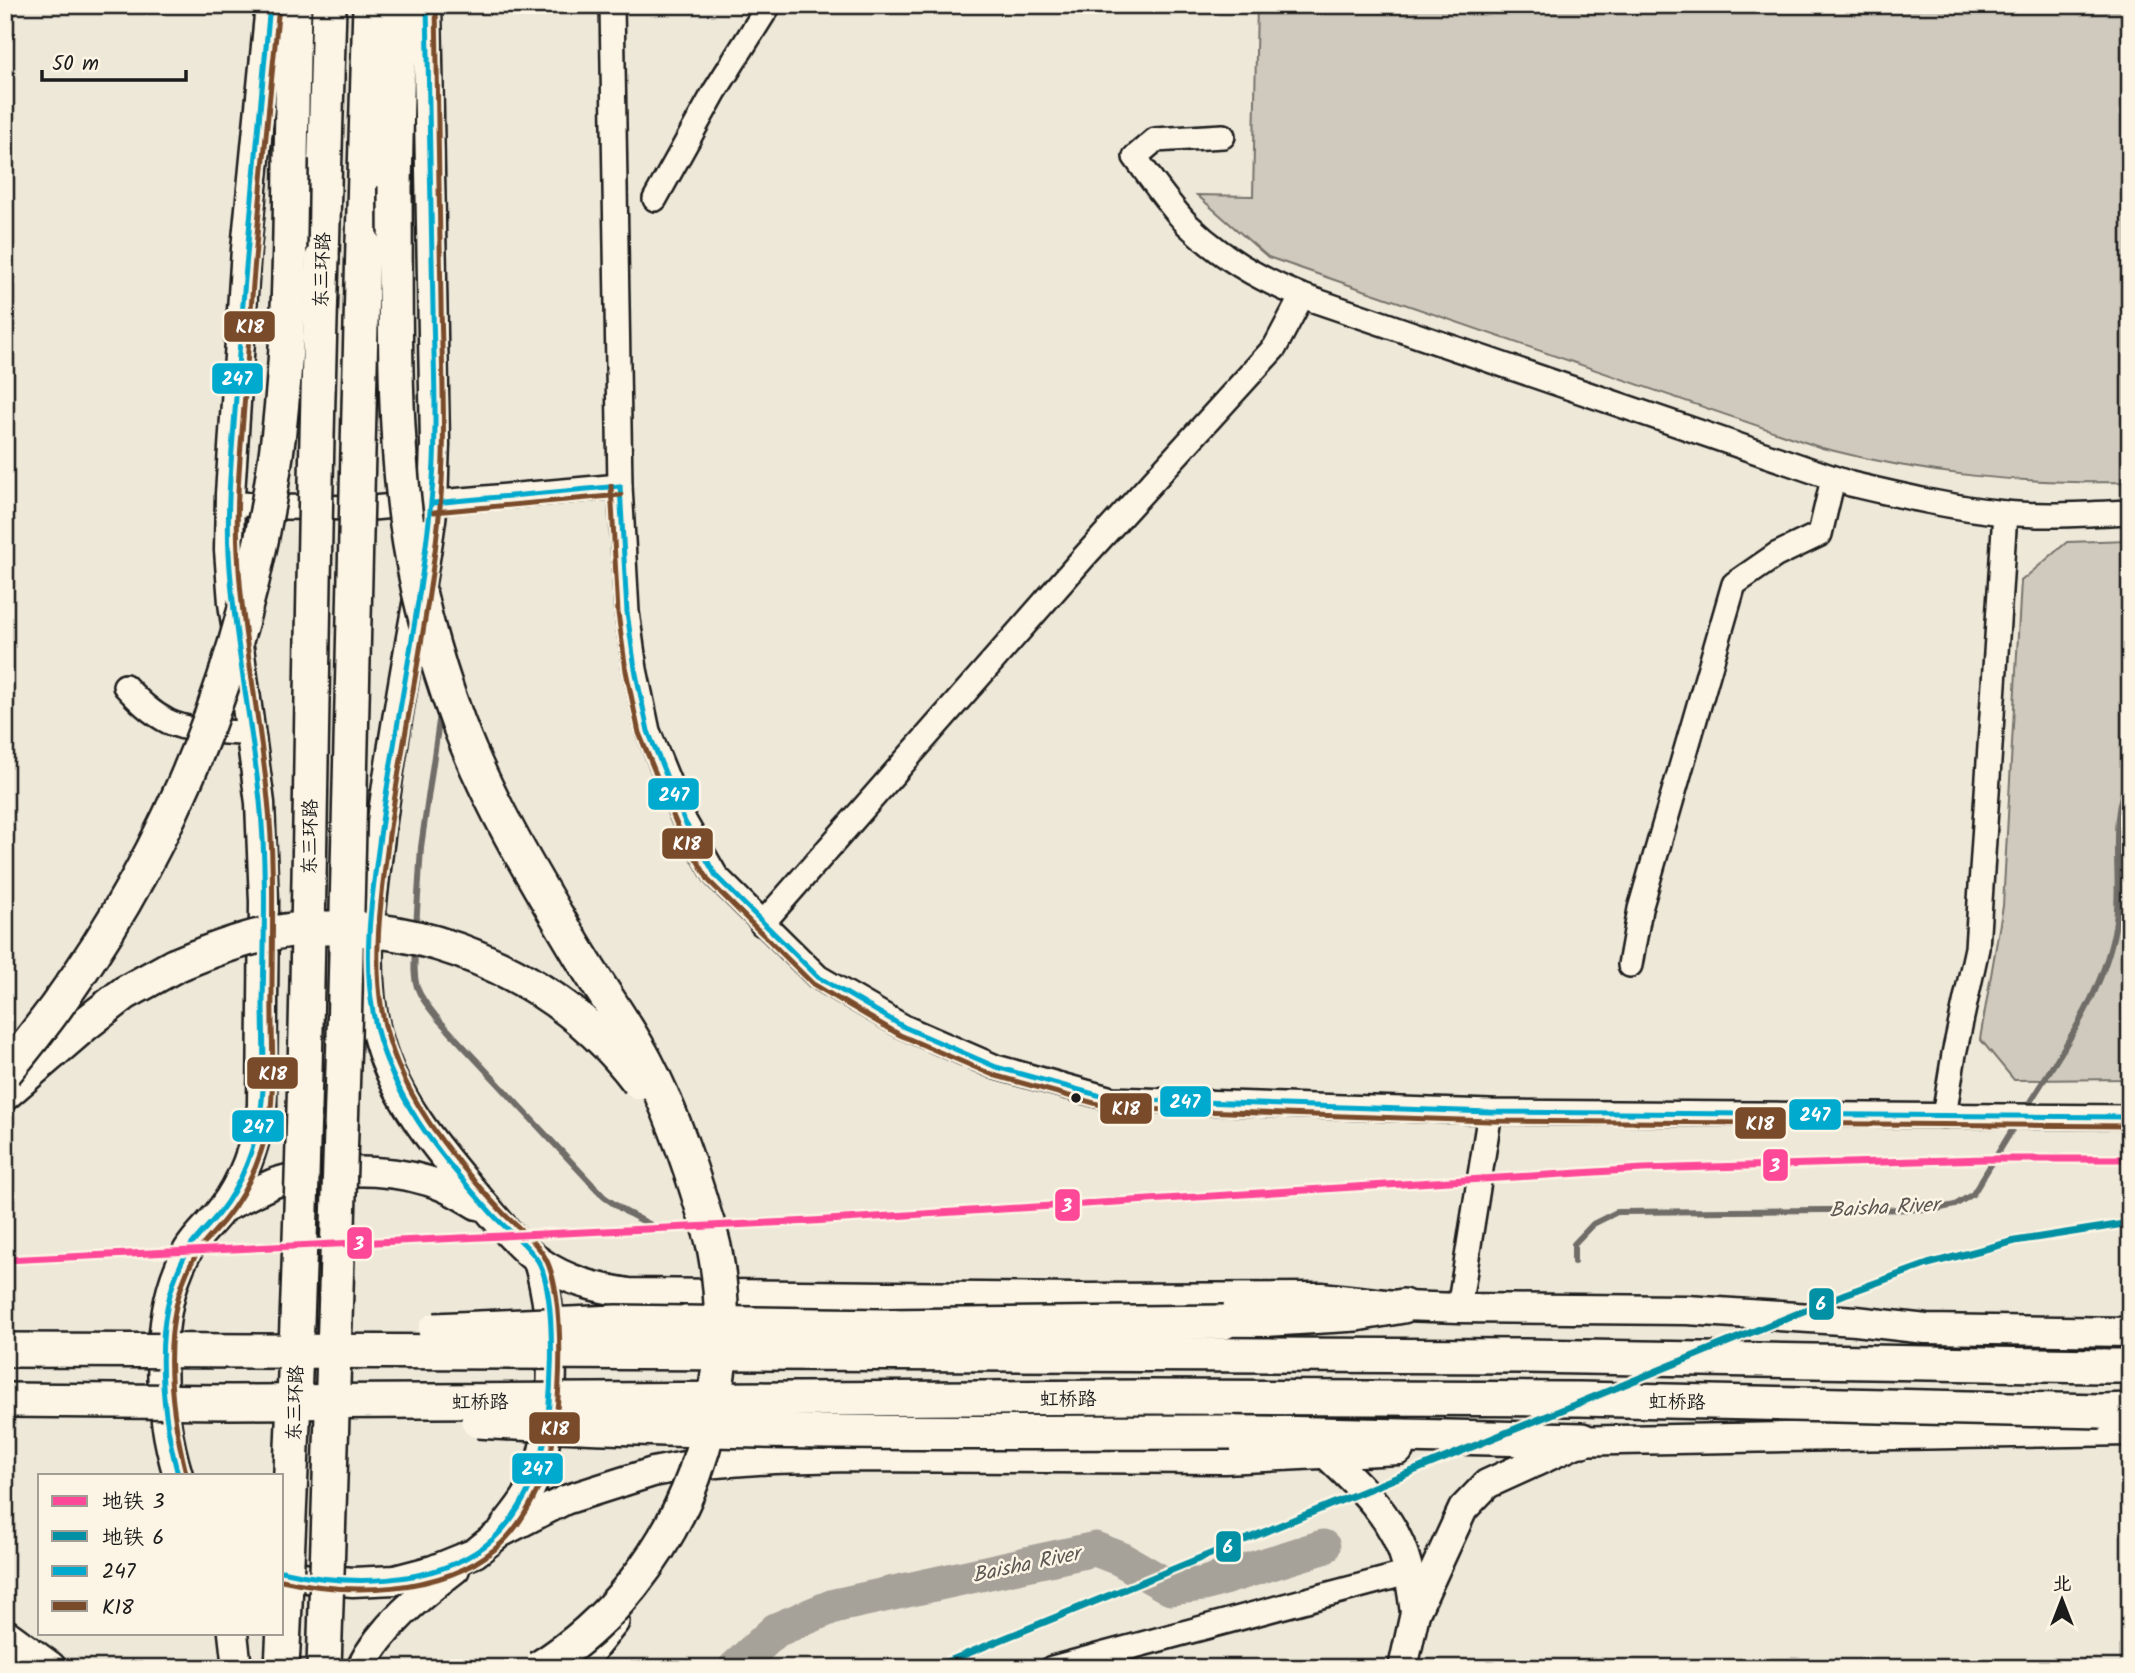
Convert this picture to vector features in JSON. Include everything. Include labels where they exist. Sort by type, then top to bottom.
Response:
[{"type":"highway","points":[[5,1072],[70,991],[144,868],[185,785],[215,708],[243,614],[276,456],[283,381],[288,290],[294,5]]},
{"type":"highway","name":"东三环路","points":[[284,1616],[303,1121],[316,420],[329,5]]},
{"type":"highway","name":"东三环路","points":[[324,1668],[343,1089],[370,5]]},
{"type":"highway","points":[[399,5],[395,186],[396,380],[406,520],[421,598],[458,722],[482,777],[577,951],[645,1061],[694,1178],[715,1252],[720,1308],[720,1354],[713,1406],[703,1450],[687,1494],[643,1573],[622,1608],[574,1668]]},
{"type":"highway","points":[[5,1093],[83,1025],[125,993],[174,965],[221,946],[273,933],[320,928],[374,930],[425,938],[474,956],[512,974],[554,1001],[598,1036],[628,1067],[660,1112],[694,1178]]},
{"type":"highway","points":[[74,1351],[218,1345],[563,1323],[886,1326],[1224,1322],[1356,1314],[1403,1306]]},
{"type":"highway","points":[[5,1350],[1526,1356],[2130,1366]]},
{"type":"highway","name":"虹桥路","points":[[5,1400],[231,1402],[1157,1397],[1594,1400],[2130,1410]]},
{"type":"highway","points":[[5,1406],[54,1399]]},
{"type":"highway","points":[[231,1402],[406,1417],[633,1429],[798,1432],[1231,1432],[1582,1440]]},
{"type":"highway","points":[[539,1668],[602,1619],[643,1573]]},
{"type":"highway","name":"东三环路","points":[[282,1668],[283,1634]]},
{"type":"highway","points":[[5,1636],[48,1668]]},
{"type":"main road","points":[[177,1474],[163,1413],[162,1375],[166,1321],[174,1286],[189,1248],[223,1208],[249,1162],[258,1135],[262,1106],[264,902],[260,803],[233,603],[229,550],[246,250],[270,5]]},
{"type":"main road","points":[[427,5],[434,393],[433,503],[385,792],[371,919],[369,968],[372,1008],[379,1042],[392,1077],[413,1114],[445,1158],[498,1220],[538,1261],[570,1279],[629,1293],[1077,1298],[1321,1297],[1403,1306],[1459,1308],[1687,1310],[1856,1321],[1926,1329],[2130,1332]]},
{"type":"main road","points":[[223,1208],[277,1183],[310,1175],[369,1172],[401,1175],[455,1191],[498,1220]]},
{"type":"main road","points":[[500,1533],[526,1498],[536,1475],[550,1411],[548,1303],[538,1261]]},
{"type":"main road","points":[[361,1668],[386,1631],[414,1603],[500,1533],[565,1500],[605,1487],[653,1472],[725,1461],[849,1457],[1224,1459],[1582,1440],[2130,1431]]},
{"type":"main road","points":[[1231,1432],[1326,1454],[1374,1501],[1393,1529],[1408,1573],[1415,1613]]},
{"type":"main road","points":[[1403,1668],[1415,1613],[1463,1509],[1487,1484],[1582,1440]]},
{"type":"main road","points":[[284,1572],[307,1578],[353,1582],[395,1580],[433,1570],[475,1553]]},
{"type":"main road","points":[[233,1634],[237,1668]]},
{"type":"street","points":[[612,5],[620,486],[627,612],[648,731],[685,822],[716,876],[818,977],[904,1027],[996,1067],[1112,1099],[1490,1112],[2130,1117]]},
{"type":"street","points":[[655,199],[715,91],[769,5]]},
{"type":"street","points":[[1223,136],[1155,140],[1136,157],[1163,196],[1189,226],[1226,256],[1272,284],[1833,479],[1930,502],[2005,513],[2049,515],[2130,512]]},
{"type":"street","points":[[762,924],[1074,567],[1275,347],[1302,296]]},
{"type":"street","points":[[1630,965],[1640,909],[1734,584],[1776,555],[1820,534],[1833,479]]},
{"type":"street","points":[[230,503],[280,508],[372,508],[620,486]]},
{"type":"street","points":[[1944,1116],[1954,1054],[1977,948],[2005,513]]},
{"type":"street","points":[[125,686],[146,707],[170,722],[200,729],[252,734]]},
{"type":"street","points":[[1459,1308],[1490,1112]]},
{"type":"street","points":[[1052,1668],[1408,1573]]},
{"type":"shaded area","points":[[1257,5],[2130,5],[2130,482],[1975,476],[1899,465],[1822,448],[1268,257],[1197,195],[1253,196]]},
{"type":"shaded area","points":[[2130,540],[2130,1079],[2014,1080],[1980,1039],[2003,906],[2021,581],[2067,542]]},
{"type":"waterway","points":[[416,928],[421,847],[439,721]]},
{"type":"waterway","name":"Baisha River","points":[[2025,1110],[2079,1023],[2101,977],[2109,953],[2117,909],[2119,811],[2130,775]]},
{"type":"waterway","points":[[415,949],[417,987],[438,1019],[604,1197],[651,1225]]},
{"type":"waterway","name":"Baisha River","points":[[1574,1262],[1574,1244],[1593,1224],[1617,1212],[1936,1209],[1955,1205],[1973,1194],[2017,1122]]},
{"type":"waterway","name":"Baisha River","points":[[735,1668],[776,1630],[834,1606],[1095,1549],[1121,1559],[1171,1588],[1204,1584],[1323,1547]]},
{"type":"metro line","name":"3","points":[[5,1260],[812,1221],[1643,1169],[1986,1159],[2130,1159]]},
{"type":"metro line","name":"6","points":[[932,1668],[1845,1294],[1928,1264],[2015,1241],[2130,1223]]},
{"type":"transit line","name":"247","points":[[178,1474],[163,1389],[164,1329],[169,1300],[177,1272],[190,1247],[227,1202],[247,1164],[256,1137],[263,1083],[264,852],[235,616],[228,532],[252,193],[270,5]]},
{"type":"transit line","name":"247","points":[[284,1571],[333,1579],[387,1579],[414,1576],[464,1559],[495,1537],[519,1507],[540,1461],[548,1418],[551,1329],[545,1278],[538,1261],[528,1248],[493,1215],[435,1146],[403,1096],[380,1042],[373,1012],[368,967],[375,874],[421,584],[433,478],[435,406],[427,5]]},
{"type":"transit line","name":"K18","points":[[284,1580],[335,1588],[364,1589],[421,1583],[473,1564],[495,1549],[527,1510],[539,1487],[553,1443],[559,1388],[556,1296],[551,1272],[543,1254],[464,1169],[428,1121],[399,1068],[389,1040],[379,989],[379,923],[389,835],[431,581],[441,496],[443,399],[436,5]]},
{"type":"transit line","name":"K18","points":[[186,1473],[175,1418],[170,1361],[176,1304],[197,1253],[235,1206],[256,1166],[265,1137],[272,1094],[272,848],[265,769],[243,615],[237,510],[257,240],[279,6]]},
{"type":"transit line","name":"K18","points":[[611,486],[618,613],[626,671],[639,733],[677,825],[709,881],[813,984],[900,1035],[993,1075],[1112,1108],[1490,1121],[2130,1126]]},
{"type":"transit line","name":"247","points":[[620,486],[627,612],[648,731],[685,822],[716,876],[818,977],[904,1027],[996,1067],[1112,1099],[1490,1112],[2130,1117]]},
{"type":"transit line","name":"247","points":[[433,503],[620,486]]},
{"type":"transit line","name":"K18","points":[[434,512],[621,495]]}]
